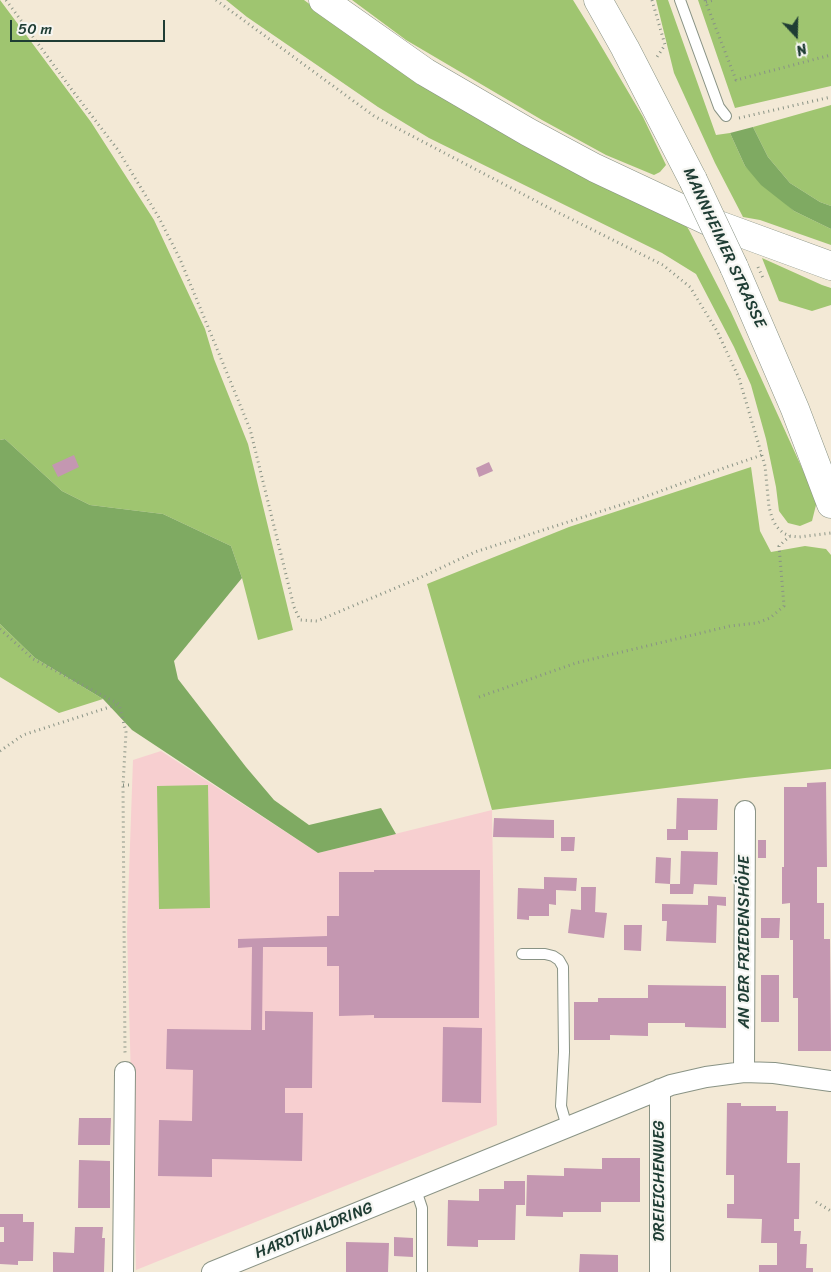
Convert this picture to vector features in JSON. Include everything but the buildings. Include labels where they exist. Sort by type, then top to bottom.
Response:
[{"type":"main road","points":[[323,0],[424,72],[520,128],[595,168],[708,221],[831,266]]},
{"type":"main road","name":"MANNHEIMER STRASSE","points":[[598,0],[630,56],[693,180],[734,268],[789,392],[831,504]]},
{"type":"street","name":"AN DER FRIEDENSHÖHE","points":[[744,1072],[745,811]]},
{"type":"street","points":[[123,1272],[126,1072]]},
{"type":"street","name":"HARDTWALDRING","points":[[212,1272],[660,1089],[706,1077],[744,1072],[774,1073],[831,1081]]},
{"type":"street","name":"DREIEICHENWEG","points":[[660,1089],[660,1272]]},
{"type":"lane","points":[[680,0],[719,107],[726,116]]},
{"type":"lane","points":[[522,954],[554,956],[560,960],[563,967],[564,1052],[561,1106],[568,1127]]},
{"type":"lane","points":[[416,1190],[422,1208],[422,1272]]},
{"type":"path","points":[[6,0],[118,150],[158,216],[180,260],[250,429],[294,607],[300,620],[317,620],[418,579],[475,552],[636,500],[762,456]]},
{"type":"path","points":[[216,0],[374,116],[553,210],[663,265],[690,287],[712,323],[739,378],[765,466],[772,518],[776,526],[783,533],[799,538],[831,533]]},
{"type":"path","points":[[652,0],[664,45],[657,57]]},
{"type":"path","points":[[714,0],[706,1],[736,80],[831,54]]},
{"type":"path","points":[[726,116],[741,118],[831,97]]},
{"type":"path","points":[[479,697],[576,663],[721,628],[757,623],[770,618],[784,606],[779,546],[790,536]]},
{"type":"path","points":[[0,629],[33,659],[119,704],[126,732],[123,785],[126,1072]]},
{"type":"path","points":[[0,751],[23,735],[119,704]]},
{"type":"path","points":[[123,785],[130,785]]},
{"type":"path","points":[[816,1202],[831,1211]]},
{"type":"shaded area","points":[[161,751],[318,853],[492,810],[497,1125],[136,1270],[127,930],[133,760]]},
{"type":"green space","points":[[0,0],[91,122],[154,220],[205,329],[214,359],[248,444],[293,630],[258,640],[242,578],[231,546],[163,514],[90,505],[62,491],[5,439],[0,440]]},
{"type":"green space","points":[[226,0],[304,0],[384,59],[680,216],[731,312],[817,501],[812,521],[800,526],[788,523],[779,511],[766,439],[751,385],[734,347],[696,274],[662,253],[429,138],[378,107],[247,17]]},
{"type":"green space","points":[[352,0],[573,0],[643,117],[666,165],[660,172],[654,175],[606,155],[542,120],[406,40]]},
{"type":"green space","points":[[656,0],[668,0],[716,135],[730,133],[745,166],[794,211],[831,229],[831,245],[760,220],[743,217],[715,163],[674,73]]},
{"type":"green space","points":[[698,0],[831,0],[831,86],[735,108]]},
{"type":"green space","points":[[831,105],[831,206],[820,202],[790,183],[768,157],[753,127]]},
{"type":"green space","points":[[753,127],[768,157],[790,183],[820,202],[831,206],[831,229],[794,211],[761,185],[745,166],[730,133]]},
{"type":"green space","points":[[762,258],[831,288],[831,305],[812,311],[779,301]]},
{"type":"green space","points":[[5,439],[62,491],[90,505],[163,514],[231,546],[242,578],[174,661],[178,679],[274,800],[309,825],[381,808],[396,834],[318,853],[132,730],[103,699],[35,658],[0,624],[0,440]]},
{"type":"green space","points":[[751,467],[760,531],[771,552],[805,546],[826,549],[831,555],[831,769],[492,810],[427,584],[569,527]]},
{"type":"green space","points":[[0,624],[35,658],[103,699],[59,713],[0,677]]},
{"type":"green space","points":[[208,785],[210,908],[159,909],[157,786]]}]
